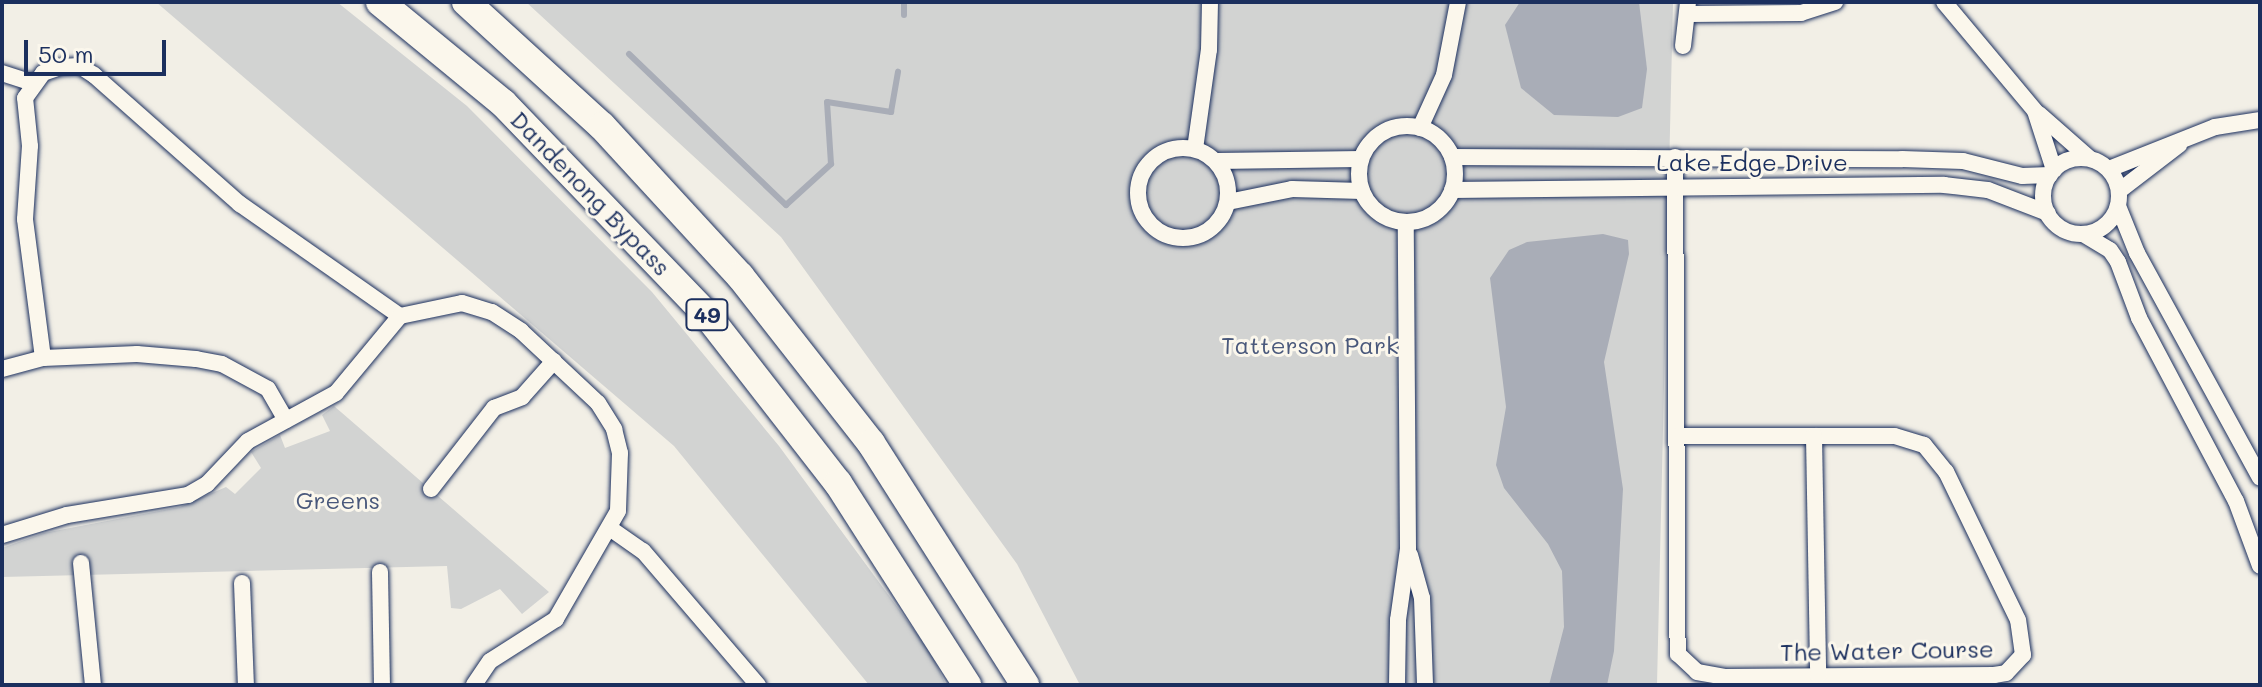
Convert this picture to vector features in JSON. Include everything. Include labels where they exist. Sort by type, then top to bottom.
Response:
[{"type":"highway","name":"Dandenong Bypass","points":[[380,2],[503,103],[707,315],[838,483],[967,685]]},
{"type":"highway","name":"49","points":[[466,2],[602,126],[740,276],[871,443],[1025,685]]},
{"type":"street","points":[[1195,149],[1209,50],[1210,2]]},
{"type":"street","points":[[1420,128],[1444,75],[1458,2]]},
{"type":"street","points":[[1683,46],[1689,8],[1801,13],[1835,2]]},
{"type":"street","points":[[1944,2],[2035,111],[2089,158],[2109,169],[2137,253],[2260,478]]},
{"type":"street","points":[[43,358],[25,219],[30,146],[25,98],[32,83],[43,73],[80,66],[240,204],[400,316]]},
{"type":"street","points":[[2,73],[32,83]]},
{"type":"street","points":[[2035,111],[2052,172]]},
{"type":"street","points":[[2109,169],[2215,127],[2260,120]]},
{"type":"street","points":[[2240,125],[2260,129]]},
{"type":"street","points":[[1420,128],[1445,144],[1452,157],[1452,190],[1435,213],[1406,222],[1380,213],[1362,191],[1361,159],[1384,131],[1420,128]]},
{"type":"street","points":[[2083,234],[2105,226],[2119,198],[2186,139]]},
{"type":"street","points":[[1217,161],[1226,178],[1228,202],[1213,227],[1186,238],[1171,236],[1147,219],[1138,191],[1147,166],[1168,150],[1195,149],[1217,161],[1361,159]]},
{"type":"street","name":"Lake Edge Drive","points":[[1452,157],[1941,160],[2022,176],[2052,172]]},
{"type":"street","name":"The Water Course","points":[[1675,157],[1678,654],[1697,672],[1725,677],[1994,675],[2016,666],[2025,650],[2018,620],[1946,472],[1924,445],[1894,436],[1678,436]]},
{"type":"street","points":[[2089,158],[2064,162],[2052,172],[2043,194],[2048,213],[2062,229],[2083,234],[2110,250],[2118,262],[2145,330],[2236,501],[2260,566]]},
{"type":"street","name":"Lake Edge Drive","points":[[1452,190],[1966,186],[2006,195],[2048,213]]},
{"type":"street","points":[[1228,202],[1292,189],[1362,191]]},
{"type":"street","points":[[1397,685],[1398,620],[1408,549],[1406,222]]},
{"type":"street","points":[[2,535],[67,515],[188,495],[207,484],[248,441],[336,393],[400,316],[462,303],[492,312],[554,361],[598,403],[614,429],[620,453],[618,511],[611,529],[556,619],[490,661],[474,685]]},
{"type":"street","points":[[2,369],[43,358],[137,354],[222,364],[268,389],[286,420]]},
{"type":"street","points":[[431,489],[494,408],[522,397],[554,361]]},
{"type":"street","points":[[1814,436],[1818,675]]},
{"type":"street","points":[[611,529],[643,551],[758,685]]},
{"type":"street","points":[[1408,549],[1422,598],[1425,685]]},
{"type":"street","points":[[81,563],[93,685]]},
{"type":"street","points":[[380,572],[382,685]]},
{"type":"street","points":[[242,583],[246,685]]},
{"type":"green space","points":[[156,2],[337,2],[467,106],[652,292],[779,446],[931,653],[946,685],[869,685],[674,446]]},
{"type":"green space","name":"Tatterson Park","points":[[526,2],[1673,2],[1657,685],[1080,685],[1017,564],[781,237]]},
{"type":"green space","name":"Greens","points":[[334,406],[549,592],[522,614],[500,589],[461,609],[451,608],[447,566],[2,577],[2,548],[44,533],[180,507],[226,487],[235,494],[261,468],[251,452],[280,435],[285,448],[330,431],[322,415]]},
{"type":"shaded area","points":[[1520,2],[1639,2],[1647,69],[1642,108],[1618,117],[1554,115],[1521,88],[1505,25]]},
{"type":"shaded area","points":[[1603,234],[1628,240],[1629,254],[1604,362],[1623,489],[1614,651],[1607,685],[1549,685],[1564,627],[1562,571],[1548,544],[1504,488],[1496,465],[1506,407],[1490,278],[1509,250],[1527,242]]},
{"type":"waterway","points":[[904,2],[904,15]]},
{"type":"waterway","points":[[629,54],[786,205],[831,164],[827,102],[891,112],[898,72]]}]
